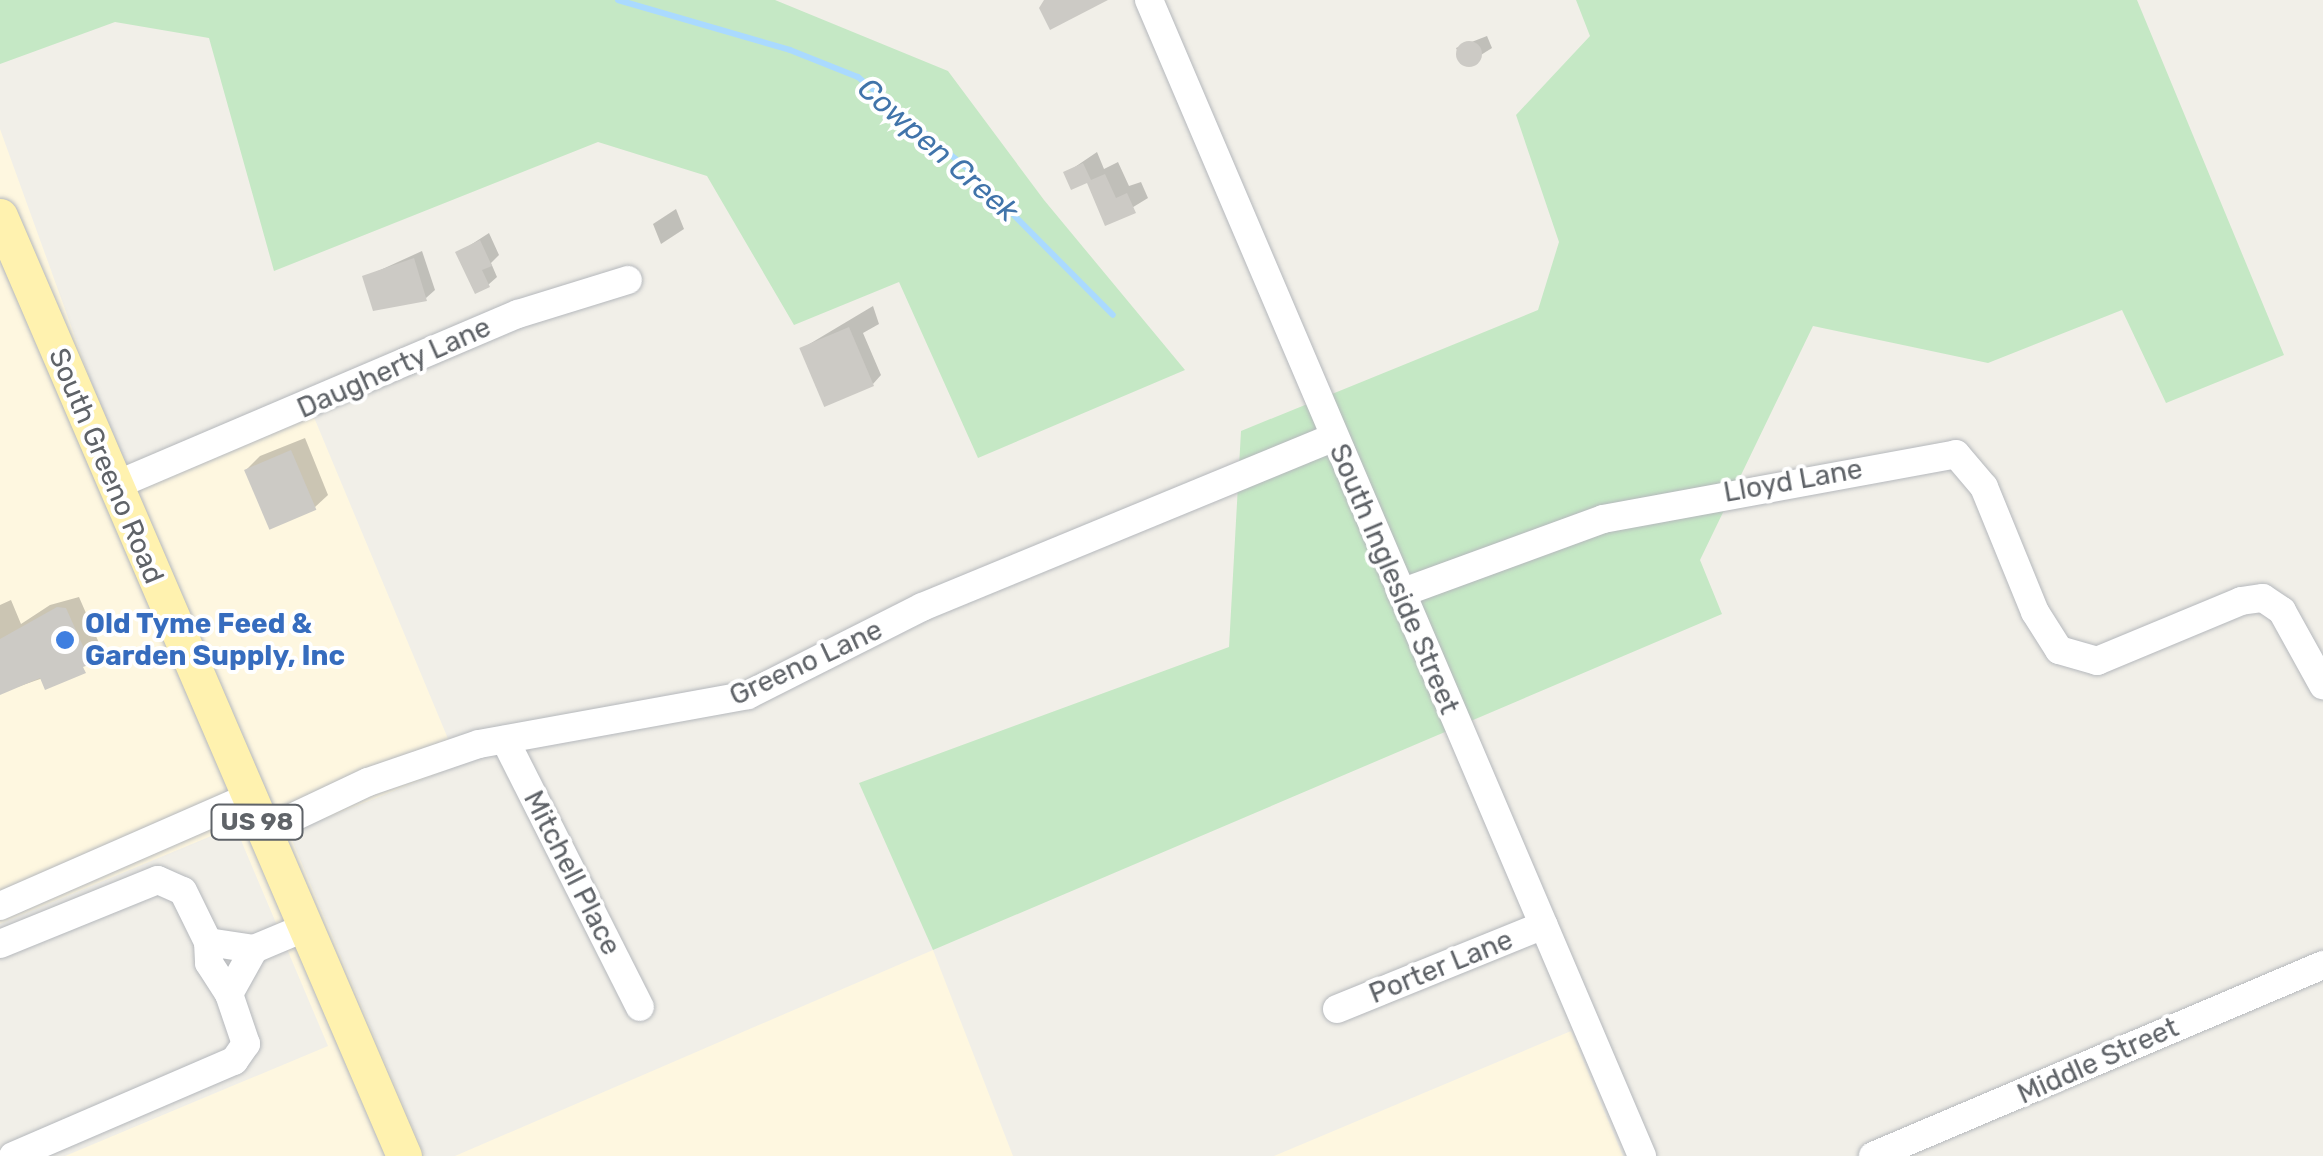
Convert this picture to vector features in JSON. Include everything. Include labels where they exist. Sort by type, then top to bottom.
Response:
[{"type":"main road","name":"South Greeno Road","points":[[0,216],[404,1156]]},
{"type":"street","name":"South Ingleside Street","points":[[1149,0],[1642,1156]]},
{"type":"street","name":"Daugherty Lane","points":[[114,486],[518,314],[628,280]]},
{"type":"street","name":"Greeno Lane","points":[[262,832],[405,768],[505,740],[634,721],[748,694],[922,607],[1334,438]]},
{"type":"street","name":"Lloyd Lane","points":[[1401,593],[1603,519],[1738,489],[1956,454],[1984,487],[2045,632],[2078,660],[2116,656],[2242,602],[2264,598],[2282,611],[2323,685]]},
{"type":"street","name":"Mitchell Place","points":[[505,740],[640,1007]]},
{"type":"street","points":[[0,906],[247,798]]},
{"type":"street","points":[[0,944],[158,880],[184,891],[208,942],[208,964],[229,994],[246,1044],[234,1061],[13,1156]]},
{"type":"street","name":"Porter Lane","points":[[1337,1009],[1544,925]]},
{"type":"street","points":[[208,942],[254,949],[304,928]]},
{"type":"street","points":[[229,994],[254,949]]},
{"type":"street","name":"Middle Street","points":[[1873,1156],[2323,965]]},
{"type":"shaded area","points":[[0,129],[122,467],[303,391],[459,765],[289,833],[425,1156],[65,1156],[328,1046],[235,826],[0,924]]},
{"type":"shaded area","points":[[933,950],[1013,1156],[455,1156]]},
{"type":"shaded area","points":[[1571,1031],[1623,1156],[1274,1156]]},
{"type":"green space","points":[[0,0],[775,0],[948,71],[1044,200],[1185,370],[978,458],[899,282],[794,325],[707,176],[598,142],[274,271],[209,38],[115,22],[0,64]]},
{"type":"green space","points":[[1576,0],[2137,0],[2284,355],[2166,403],[2122,310],[1988,363],[1813,326],[1700,560],[1722,614],[933,950],[859,783],[1229,647],[1241,431],[1538,310],[1559,242],[1516,115],[1590,36]]},
{"type":"building","points":[[1044,0],[1108,0],[1050,30],[1039,8]]},
{"type":"building","points":[[1469,41],[1478,45],[1482,54],[1478,63],[1469,67],[1460,63],[1456,54],[1460,45]]},
{"type":"building","points":[[1083,163],[1091,180],[1105,174],[1116,198],[1127,193],[1136,213],[1105,226],[1087,183],[1071,190],[1063,172]]},
{"type":"building","points":[[480,240],[492,266],[482,270],[490,287],[475,294],[455,252]]},
{"type":"building","points":[[414,258],[427,301],[373,311],[362,276]]},
{"type":"building","points":[[849,327],[874,386],[824,407],[799,348]]},
{"type":"building","points":[[291,450],[316,510],[269,530],[244,470]]},
{"type":"building","points":[[57,607],[66,608],[91,664],[83,667],[86,673],[45,690],[40,678],[0,695],[0,639]]},
{"type":"waterway","name":"Cowpen Creek","points":[[618,0],[790,50],[858,77],[969,170],[1113,315]]},
{"type":"place","name":"Old Tyme Feed & Garden Supply, Inc","points":[[65,640]]}]
